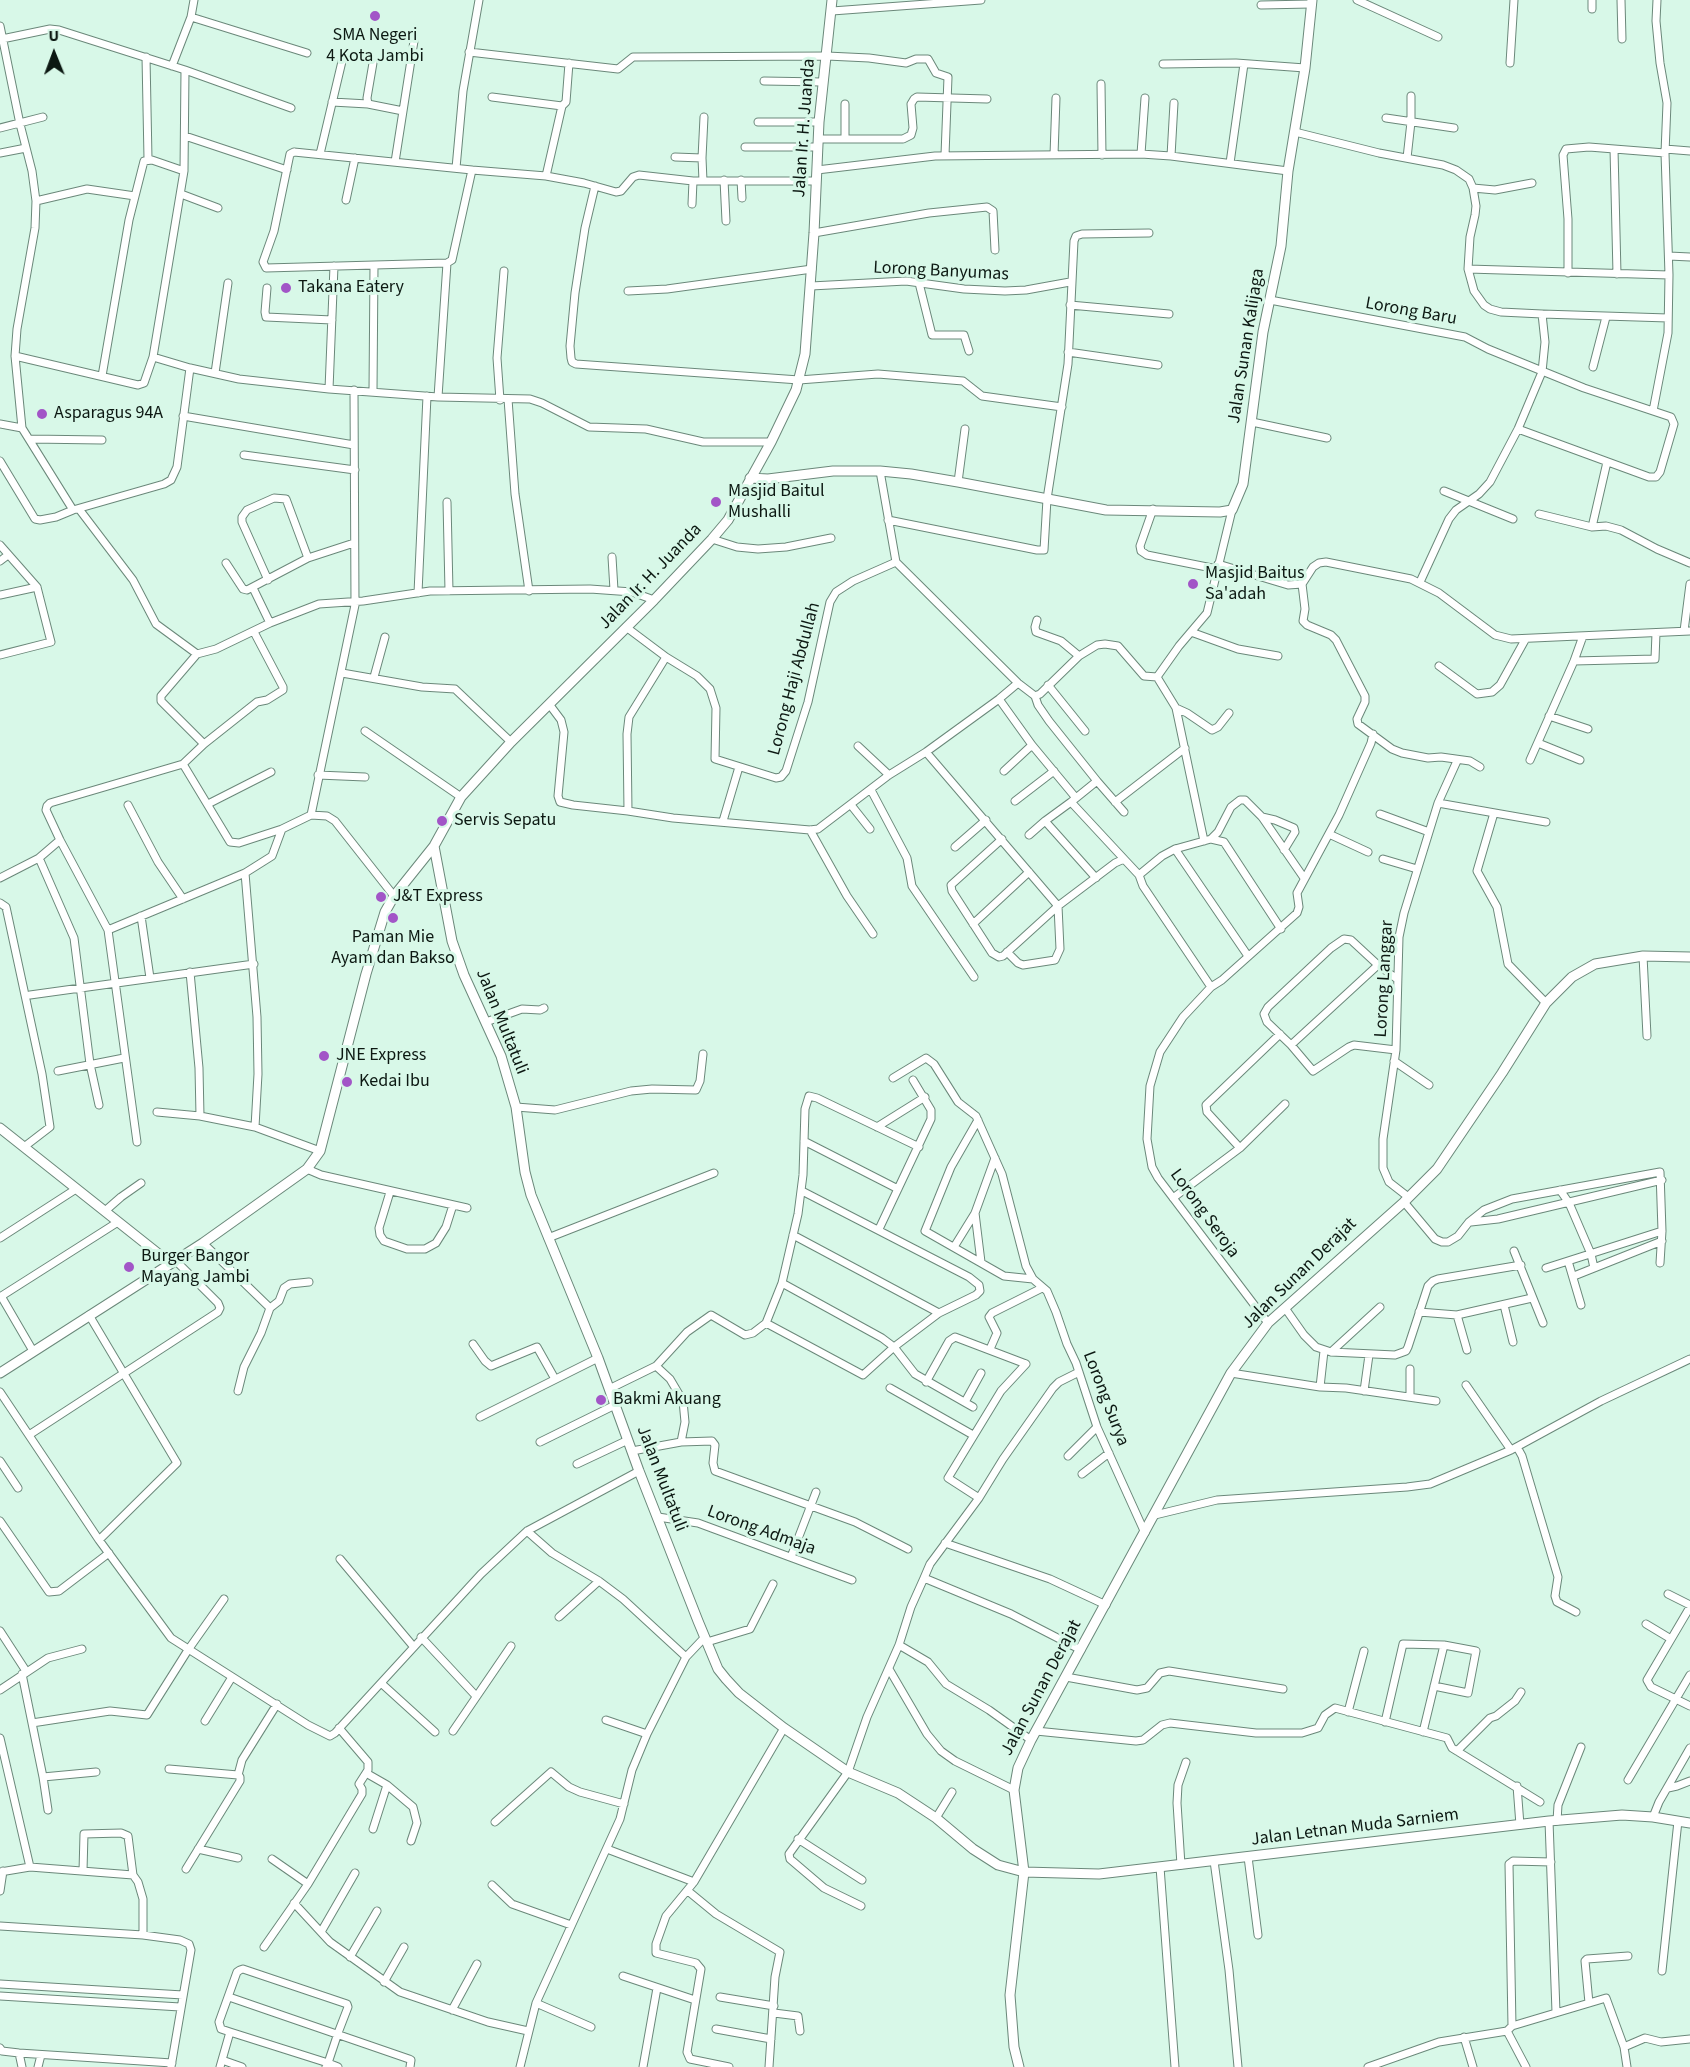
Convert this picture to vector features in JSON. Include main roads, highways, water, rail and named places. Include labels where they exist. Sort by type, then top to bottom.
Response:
[{"type":"main road","name":"Jalan Ir. H. Juanda","points":[[172,1261],[203,1243],[307,1169],[320,1151],[366,974],[384,912],[394,896],[434,846],[461,797],[511,742],[654,600],[728,520],[771,442],[796,390],[805,354],[822,82],[827,56],[832,0]]},
{"type":"main road","name":"Jalan Sunan Kalijaga","points":[[750,478],[833,471],[880,471],[958,482],[1106,510],[1153,509],[1220,512],[1232,510],[1243,484],[1263,332],[1281,246],[1288,171],[1305,68],[1312,2]]},
{"type":"main road","name":"Jalan Multatuli","points":[[434,846],[452,940],[464,975],[501,1056],[516,1107],[528,1184],[718,1668],[739,1693],[784,1728],[848,1772],[898,1793],[936,1818],[973,1850],[998,1865],[1024,1872]]},
{"type":"main road","name":"Jalan Sunan Derajat","points":[[1019,2067],[1014,2047],[1010,1995],[1024,1872],[1014,1790],[1018,1768],[1033,1736],[1231,1372],[1268,1323],[1437,1169],[1546,1003],[1572,977],[1595,964],[1643,956],[1690,957]]},
{"type":"main road","points":[[0,1128],[118,1222],[172,1261],[0,1373]]},
{"type":"main road","name":"Jalan Letnan Muda Sarniem","points":[[1024,1872],[1099,1874],[1622,1815],[1690,1823]]},
{"type":"place","name":"SMA Negeri 4 Kota Jambi","points":[[375,16]]},
{"type":"place","name":"Takana Eatery","points":[[286,288]]},
{"type":"place","name":"Asparagus 94A","points":[[42,414]]},
{"type":"place","name":"Masjid Baitul Mushalli","points":[[716,502]]},
{"type":"place","name":"Masjid Baitus Sa'adah","points":[[1193,584]]},
{"type":"place","name":"Servis Sepatu","points":[[442,821]]},
{"type":"place","name":"J&T Express","points":[[381,897]]},
{"type":"place","name":"Paman Mie Ayam dan Bakso","points":[[393,918]]},
{"type":"place","name":"JNE Express","points":[[324,1056]]},
{"type":"place","name":"Kedai Ibu","points":[[347,1082]]},
{"type":"place","name":"Burger Bangor Mayang Jambi","points":[[129,1267]]},
{"type":"place","name":"Bakmi Akuang","points":[[601,1400]]}]
